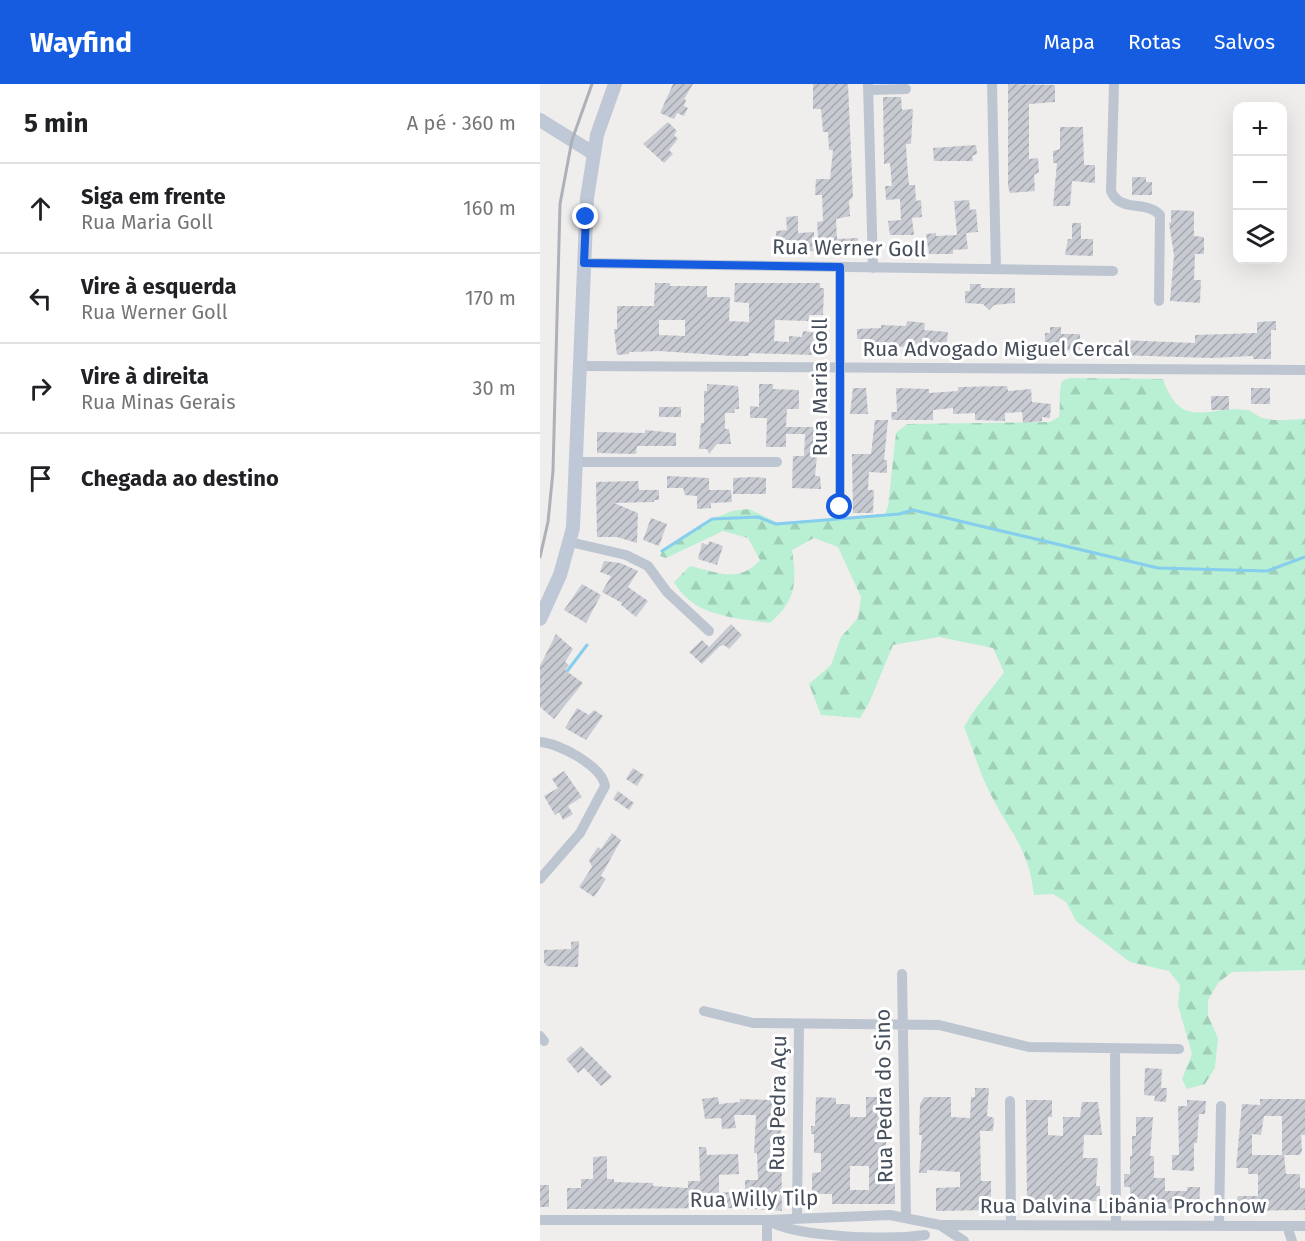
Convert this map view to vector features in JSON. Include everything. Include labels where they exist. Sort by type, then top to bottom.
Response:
[{"type":"main road","points":[[540,620],[560,575],[570,542],[577,462],[587,198],[593,153],[601,118],[615,84]]},
{"type":"main road","points":[[540,120],[593,153]]},
{"type":"street","points":[[992,84],[996,269]]},
{"type":"street","points":[[1114,84],[1111,191],[1114,198],[1122,203],[1154,210],[1160,215],[1159,301]]},
{"type":"street","points":[[873,267],[868,87],[906,89]]},
{"type":"street","name":"Rua Werner Goll","points":[[584,263],[1113,271]]},
{"type":"street","name":"Rua Maria Goll","points":[[840,267],[840,507]]},
{"type":"street","name":"Rua Advogado Miguel Cercal","points":[[579,366],[1305,370]]},
{"type":"street","points":[[577,462],[777,462]]},
{"type":"street","points":[[570,542],[626,555],[648,566],[667,592],[709,631]]},
{"type":"street","points":[[540,742],[558,745],[600,772],[605,786],[584,827],[540,879]]},
{"type":"street","name":"Rua Pedra do Sino","points":[[902,974],[906,1217]]},
{"type":"street","points":[[704,1011],[741,1022],[903,1024],[957,1028],[1029,1047],[1179,1048]]},
{"type":"street","name":"Rua Pedra Açu","points":[[797,1218],[799,1024]]},
{"type":"street","points":[[1115,1048],[1116,1225]]},
{"type":"street","points":[[1010,1101],[1011,1225]]},
{"type":"street","points":[[1219,1226],[1221,1106]]},
{"type":"street","name":"Rua Willy Tilp","points":[[540,1220],[767,1220],[872,1215],[906,1217],[940,1225],[964,1241]]},
{"type":"street","points":[[767,1220],[778,1227],[811,1233],[903,1237],[925,1235]]},
{"type":"street","points":[[767,1220],[767,1241]]},
{"type":"street","name":"Rua Dalvina Libânia Prochnow","points":[[940,1225],[1305,1226]]},
{"type":"street","points":[[1287,1226],[1292,1241]]},
{"type":"green space","points":[[1070,378],[1163,379],[1170,396],[1179,406],[1188,411],[1234,409],[1247,410],[1268,419],[1305,419],[1305,970],[1232,972],[1218,983],[1208,1000],[1208,1016],[1218,1038],[1215,1068],[1205,1084],[1187,1089],[1182,1079],[1192,1054],[1178,1005],[1180,985],[1169,971],[1130,962],[1076,921],[1066,902],[1053,894],[1034,895],[1023,852],[986,785],[964,727],[1004,672],[993,648],[939,637],[893,645],[869,703],[860,718],[821,715],[809,684],[831,665],[841,637],[858,618],[861,597],[838,547],[814,538],[792,550],[793,590],[785,607],[770,623],[728,617],[703,609],[682,593],[674,582],[690,566],[727,574],[744,572],[760,560],[748,538],[723,531],[666,558],[660,556],[662,551],[712,519],[732,511],[749,509],[780,524],[885,515],[896,433],[907,424],[1050,422],[1059,417],[1062,381]]},
{"type":"building","points":[[673,84],[693,84],[684,99],[686,100],[684,106],[688,108],[684,116],[677,113],[674,119],[660,113]]},
{"type":"building","points":[[813,84],[848,84],[853,197],[849,201],[850,216],[836,219],[837,239],[858,238],[859,250],[835,252],[835,247],[830,248],[829,238],[818,238],[817,222],[823,221],[822,195],[815,195],[816,179],[830,179],[833,150],[829,150],[828,132],[823,132],[821,109],[813,109]]},
{"type":"building","points":[[1008,84],[1055,85],[1055,102],[1029,104],[1029,159],[1038,158],[1039,172],[1034,175],[1035,191],[1010,193],[1008,186]]},
{"type":"building","points":[[883,97],[901,97],[902,110],[913,109],[911,144],[906,144],[907,162],[909,185],[915,185],[916,201],[921,200],[922,217],[912,218],[914,235],[890,235],[888,221],[901,220],[900,199],[886,200],[885,186],[892,186],[890,163],[884,164]]},
{"type":"building","points":[[668,122],[677,131],[674,135],[678,139],[669,150],[673,154],[664,163],[643,144]]},
{"type":"building","points":[[1060,127],[1083,127],[1084,165],[1095,165],[1095,183],[1072,181],[1070,206],[1053,206],[1057,163],[1053,163],[1053,151],[1060,149]]},
{"type":"building","points":[[976,145],[977,154],[972,156],[973,161],[934,161],[933,148]]},
{"type":"building","points":[[1132,177],[1146,177],[1146,182],[1152,182],[1152,195],[1132,195]]},
{"type":"building","points":[[969,200],[970,210],[976,209],[978,232],[966,233],[968,249],[953,250],[953,254],[929,254],[926,234],[957,235],[954,201]]},
{"type":"building","points":[[1171,210],[1194,211],[1194,236],[1204,237],[1204,254],[1195,254],[1194,280],[1201,280],[1200,303],[1170,301],[1174,255],[1169,223],[1171,222]]},
{"type":"building","points":[[798,216],[798,233],[814,232],[815,251],[777,253],[776,231],[787,230],[786,217]]},
{"type":"building","points":[[1072,223],[1081,223],[1081,239],[1093,239],[1093,256],[1065,255],[1068,239],[1072,239]]},
{"type":"building","points":[[655,283],[670,283],[670,286],[707,286],[707,297],[730,297],[729,321],[749,322],[749,303],[734,302],[735,283],[820,283],[820,288],[824,288],[823,315],[809,315],[809,321],[775,320],[774,341],[789,342],[789,336],[802,337],[803,331],[817,333],[816,355],[749,353],[749,356],[733,356],[659,351],[629,352],[629,354],[617,355],[614,329],[617,329],[617,306],[654,306]],"holes":[[[659,320],[685,320],[685,336],[659,335]]]},
{"type":"building","points":[[970,284],[981,284],[981,288],[1015,288],[1015,303],[994,305],[989,310],[983,304],[965,303],[965,291],[970,291]]},
{"type":"building","points":[[907,321],[925,323],[924,330],[948,332],[946,350],[924,349],[924,346],[871,348],[871,339],[857,339],[857,329],[881,328],[881,325],[906,326]]},
{"type":"building","points":[[1276,321],[1276,330],[1271,330],[1271,359],[1253,359],[1253,356],[1211,358],[1117,355],[1117,357],[1099,357],[1100,342],[1119,343],[1119,340],[1195,343],[1195,335],[1257,333],[1257,322]]},
{"type":"building","points":[[1050,327],[1061,327],[1061,334],[1080,334],[1080,350],[1045,351],[1045,333],[1050,333]]},
{"type":"building","points":[[707,384],[738,386],[739,399],[739,409],[735,409],[734,413],[725,413],[725,429],[729,429],[731,444],[717,444],[709,454],[707,449],[699,449],[701,423],[704,423],[704,391],[707,391]]},
{"type":"building","points":[[759,384],[773,384],[773,389],[799,390],[799,409],[787,409],[786,427],[820,427],[815,476],[820,476],[821,489],[792,488],[793,456],[804,456],[805,434],[786,434],[786,447],[766,447],[767,418],[750,418],[750,406],[759,407]]},
{"type":"building","points":[[1007,386],[1008,391],[1031,389],[1032,402],[1051,404],[1050,418],[1042,417],[1042,421],[1023,423],[1022,412],[1005,413],[1005,421],[975,420],[975,413],[953,414],[953,408],[933,410],[933,420],[892,420],[891,412],[897,412],[896,388],[929,389],[929,393],[958,391],[958,387]]},
{"type":"building","points":[[853,388],[866,388],[868,414],[850,414]]},
{"type":"building","points":[[1251,388],[1270,388],[1270,404],[1251,404]]},
{"type":"building","points":[[1211,396],[1229,396],[1229,410],[1211,410]]},
{"type":"building","points":[[659,407],[681,407],[681,417],[659,417]]},
{"type":"building","points":[[875,420],[888,420],[884,460],[887,460],[887,473],[869,472],[868,490],[874,490],[873,513],[853,513],[852,454],[871,454]]},
{"type":"building","points":[[645,430],[676,433],[676,446],[637,446],[636,454],[597,453],[597,432],[645,433]]},
{"type":"building","points":[[667,476],[709,478],[709,490],[731,490],[732,502],[711,503],[711,508],[697,509],[697,496],[685,495],[683,488],[667,488]]},
{"type":"building","points":[[733,478],[766,478],[766,494],[733,494]]},
{"type":"building","points":[[638,481],[639,490],[659,490],[659,500],[614,503],[638,513],[637,543],[617,537],[597,537],[596,482]]},
{"type":"building","points":[[651,518],[667,524],[659,546],[643,540]]},
{"type":"building","points":[[709,541],[723,546],[717,565],[698,559],[702,543],[708,545]]},
{"type":"building","points":[[604,561],[620,563],[638,571],[628,587],[648,601],[636,617],[621,605],[622,603],[602,592],[611,576],[600,572]]},
{"type":"building","points":[[582,584],[601,595],[586,623],[564,610]]},
{"type":"building","points":[[731,624],[742,635],[729,649],[724,645],[720,646],[702,664],[689,652],[702,640],[709,647]]},
{"type":"building","points":[[556,634],[573,649],[565,662],[569,665],[565,670],[583,683],[554,719],[540,707],[540,666]]},
{"type":"building","points":[[577,708],[589,715],[594,710],[603,716],[586,740],[565,728]]},
{"type":"building","points":[[633,768],[644,775],[637,786],[626,779]]},
{"type":"building","points":[[564,771],[582,797],[568,806],[573,814],[563,820],[559,812],[555,815],[544,796],[558,788],[552,779]]},
{"type":"building","points":[[618,791],[634,803],[629,810],[613,799]]},
{"type":"building","points":[[612,833],[621,840],[601,876],[606,879],[594,897],[579,887],[592,867],[589,860],[598,847],[601,849]]},
{"type":"building","points":[[579,941],[578,967],[547,966],[544,963],[544,950],[571,949],[571,942]]},
{"type":"building","points":[[581,1046],[612,1077],[601,1086],[584,1068],[578,1073],[566,1059]]},
{"type":"building","points":[[1145,1068],[1162,1069],[1161,1088],[1167,1088],[1166,1102],[1154,1101],[1155,1096],[1144,1095]]},
{"type":"building","points":[[975,1088],[989,1088],[987,1116],[994,1118],[993,1131],[980,1131],[981,1181],[991,1181],[991,1210],[936,1211],[936,1188],[960,1187],[960,1172],[927,1170],[927,1173],[919,1173],[922,1135],[919,1135],[920,1104],[924,1097],[951,1097],[951,1117],[970,1118],[971,1097],[975,1097]]},
{"type":"building","points":[[718,1097],[719,1104],[740,1102],[740,1099],[772,1100],[772,1116],[781,1116],[782,1211],[739,1208],[567,1209],[567,1188],[581,1188],[581,1179],[593,1179],[593,1157],[607,1156],[607,1179],[614,1179],[614,1182],[653,1183],[653,1186],[688,1188],[688,1181],[700,1181],[699,1147],[706,1147],[707,1155],[738,1154],[739,1174],[719,1175],[719,1192],[745,1193],[745,1180],[758,1180],[757,1153],[754,1153],[756,1115],[734,1115],[736,1128],[722,1129],[721,1118],[705,1119],[702,1099]]},
{"type":"building","points":[[816,1097],[836,1098],[836,1104],[850,1104],[850,1117],[866,1117],[866,1097],[883,1097],[884,1116],[888,1117],[884,1173],[893,1173],[893,1177],[895,1176],[895,1204],[832,1204],[832,1194],[812,1194],[812,1173],[821,1172],[821,1153],[814,1153],[814,1134],[811,1134],[811,1126],[815,1126]],"holes":[[[850,1166],[869,1166],[869,1190],[850,1190]]]},
{"type":"building","points":[[1260,1099],[1305,1099],[1305,1135],[1301,1135],[1302,1151],[1300,1155],[1284,1155],[1286,1174],[1300,1174],[1300,1188],[1305,1188],[1305,1210],[1240,1211],[1235,1205],[1238,1196],[1258,1196],[1258,1174],[1248,1174],[1248,1168],[1236,1168],[1242,1104],[1260,1105]],"holes":[[[1264,1116],[1282,1116],[1282,1155],[1252,1155],[1252,1134],[1261,1135]]]},
{"type":"building","points":[[1026,1100],[1052,1100],[1052,1117],[1048,1117],[1048,1135],[1063,1136],[1063,1117],[1080,1117],[1082,1102],[1098,1102],[1102,1135],[1084,1135],[1083,1158],[1098,1158],[1096,1186],[1100,1186],[1100,1201],[1074,1201],[1074,1206],[1063,1207],[1027,1204]]},
{"type":"building","points":[[1187,1100],[1206,1101],[1205,1114],[1199,1114],[1197,1143],[1194,1143],[1194,1171],[1172,1170],[1172,1155],[1179,1155],[1178,1106],[1187,1106]]},
{"type":"building","points":[[1136,1117],[1153,1117],[1150,1156],[1154,1156],[1154,1178],[1165,1178],[1165,1191],[1187,1191],[1187,1187],[1200,1187],[1199,1207],[1173,1209],[1166,1208],[1166,1202],[1130,1202],[1130,1187],[1124,1187],[1124,1174],[1130,1174],[1132,1136],[1136,1136]]},
{"type":"building","points":[[540,1185],[549,1185],[549,1207],[540,1207]]},
{"type":"waterway","points":[[662,551],[712,519],[758,517],[776,524],[899,514],[913,510],[1158,568],[1267,571],[1305,557]]},
{"type":"waterway","points":[[565,674],[587,645]]},
{"type":"railway","points":[[540,557],[548,522],[553,471],[560,204],[572,140],[592,84]]},
{"type":"route","points":[[586,217],[584,263],[840,267],[840,507]]}]
